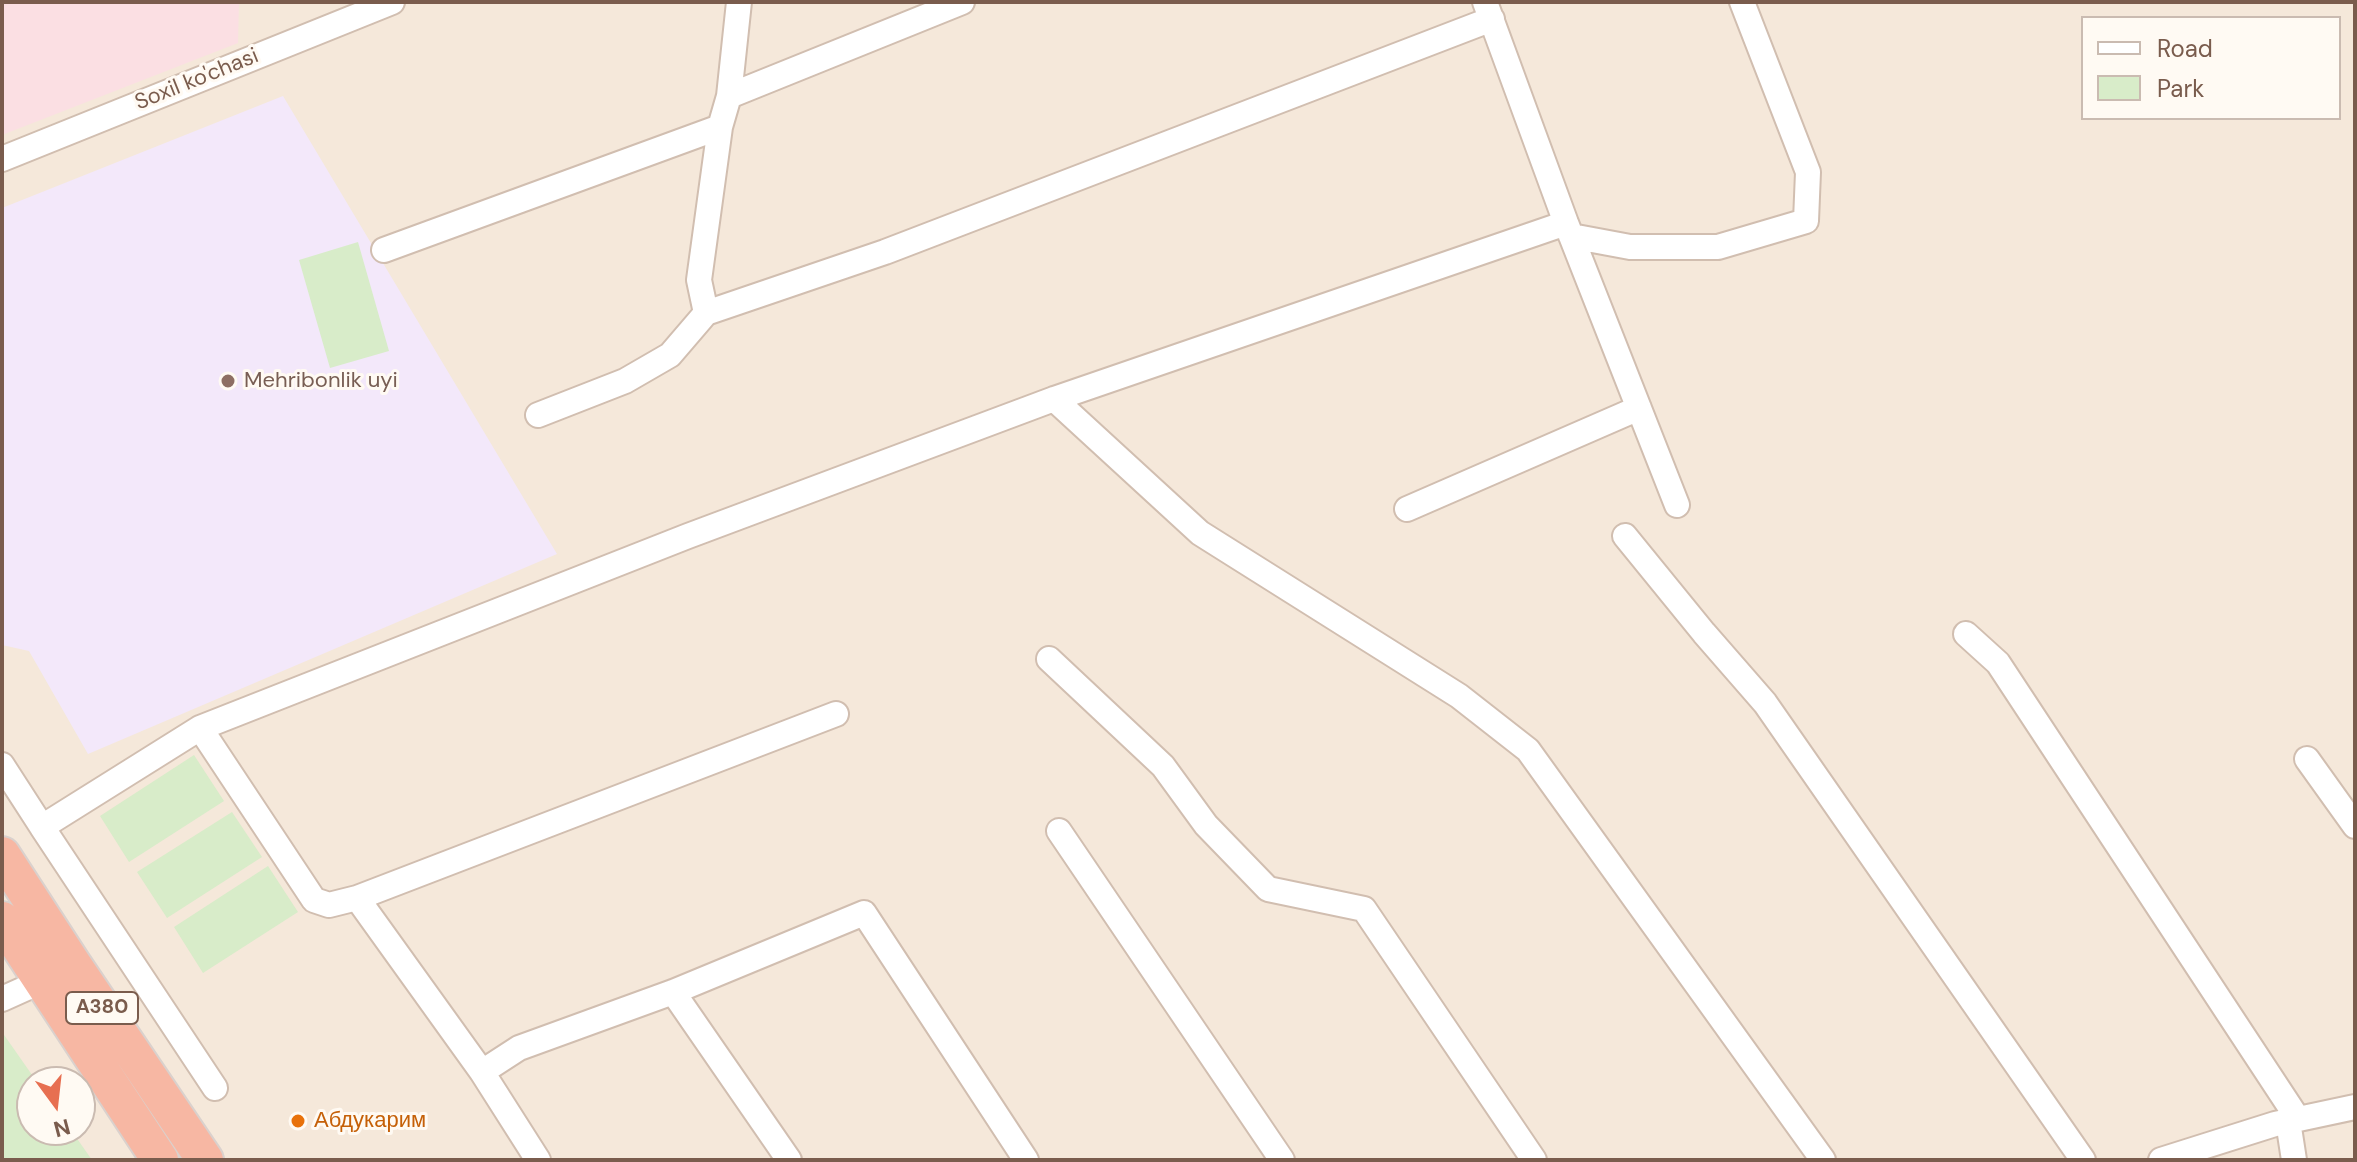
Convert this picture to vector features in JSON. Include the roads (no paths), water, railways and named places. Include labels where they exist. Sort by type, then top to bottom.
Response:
[{"type":"highway","name":"A380","points":[[2,855],[57,972],[160,1160]]},
{"type":"highway","name":"A380","points":[[2,920],[57,972],[205,1160]]},
{"type":"street","name":"Soxil ko'chasi","points":[[2,159],[392,2]]},
{"type":"street","points":[[706,313],[699,280],[720,127],[729,96],[739,2]]},
{"type":"street","points":[[729,96],[962,2]]},
{"type":"street","points":[[42,827],[200,728],[688,536],[1054,399],[1569,229],[1630,247],[1718,247],[1806,221],[1808,172],[1742,2]]},
{"type":"street","points":[[538,415],[625,381],[670,355],[706,313],[885,252],[1488,10],[1569,229],[1677,505]]},
{"type":"street","points":[[384,250],[720,127]]},
{"type":"street","points":[[1054,399],[1200,533],[1459,696],[1528,750],[1823,1160]]},
{"type":"street","points":[[1407,509],[1639,408]]},
{"type":"street","points":[[1625,536],[1765,703],[2083,1160]]},
{"type":"street","points":[[1966,634],[1998,663],[2293,1120],[2294,1160]]},
{"type":"street","points":[[1049,659],[1163,766],[1206,825],[1268,889],[1364,909],[1534,1160]]},
{"type":"street","points":[[200,728],[314,900],[329,905],[357,898],[836,714]]},
{"type":"street","points":[[2307,759],[2355,826]]},
{"type":"street","points":[[2,765],[215,1088]]},
{"type":"street","points":[[1059,831],[1282,1160]]},
{"type":"street","points":[[357,898],[482,1072],[538,1160]]},
{"type":"street","points":[[482,1072],[519,1048],[673,992],[864,913],[1026,1160]]},
{"type":"street","points":[[2,999],[57,972]]},
{"type":"street","points":[[673,992],[789,1160]]},
{"type":"street","points":[[2161,1160],[2293,1120],[2355,1107]]},
{"type":"place","name":"Mehribonlik uyi","points":[[228,381]]},
{"type":"place","name":"Абдукарим","points":[[298,1121]]}]
